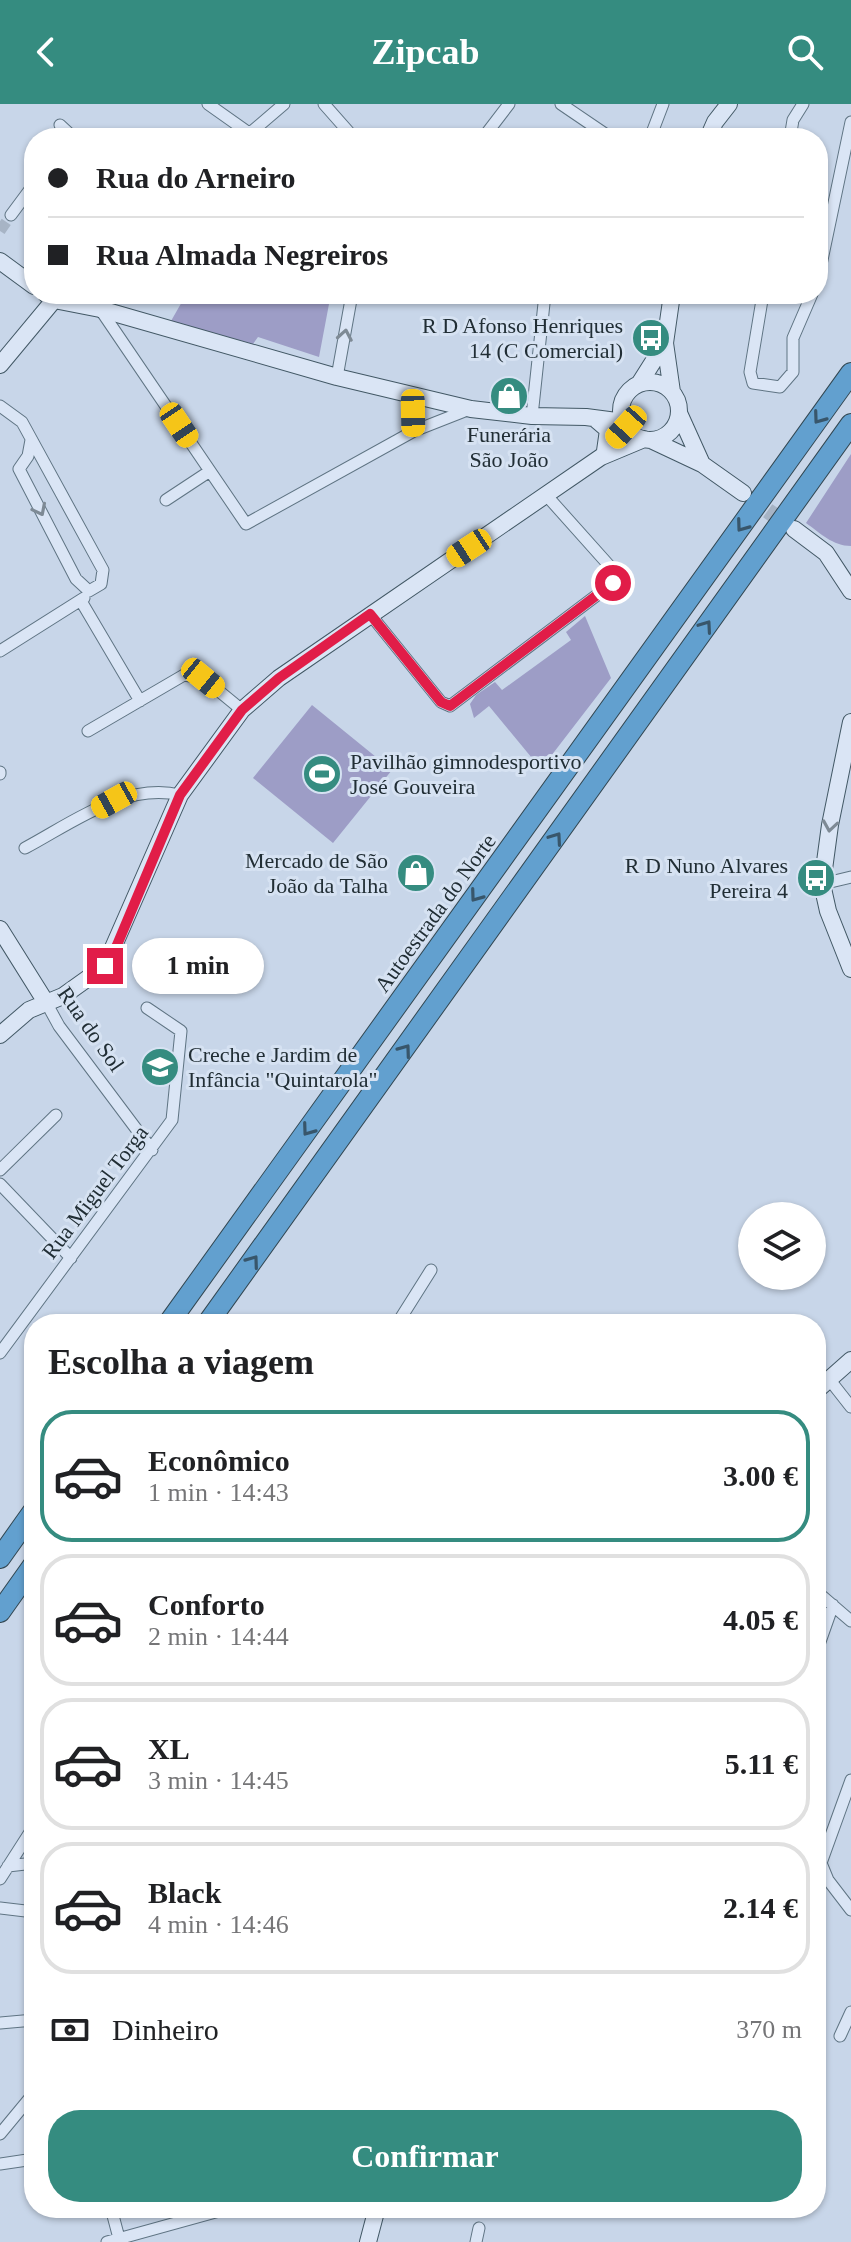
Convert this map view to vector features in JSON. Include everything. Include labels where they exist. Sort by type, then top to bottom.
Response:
[{"type":"highway","name":"Autoestrada do Norte","points":[[175,1314],[851,373]]},
{"type":"highway","points":[[214,1314],[851,424]]},
{"type":"highway","points":[[0,1558],[24,1524]]},
{"type":"highway","points":[[0,1612],[24,1578]]},
{"type":"street","points":[[208,104],[241,128]]},
{"type":"street","points":[[260,128],[284,104]]},
{"type":"street","points":[[324,104],[345,128]]},
{"type":"street","points":[[491,128],[509,104]]},
{"type":"street","points":[[561,104],[596,128]]},
{"type":"street","points":[[654,128],[663,104]]},
{"type":"street","points":[[712,128],[729,104]]},
{"type":"street","points":[[792,128],[803,104]]},
{"type":"street","points":[[828,231],[851,122]]},
{"type":"street","points":[[11,215],[24,197]]},
{"type":"street","points":[[0,261],[24,279]]},
{"type":"street","points":[[0,365],[45,304]]},
{"type":"street","points":[[79,304],[337,377],[471,409],[590,418],[625,424],[647,440],[702,464],[743,493]]},
{"type":"street","points":[[337,377],[350,304]]},
{"type":"street","points":[[532,416],[544,304]]},
{"type":"street","points":[[671,304],[665,343],[672,392],[702,464]]},
{"type":"street","points":[[761,304],[750,372],[753,383],[780,387],[793,372],[793,338],[808,304]]},
{"type":"street","points":[[100,309],[246,524],[414,431],[471,409]]},
{"type":"street","points":[[0,1035],[29,1010],[47,1004],[100,971],[111,957],[180,795],[242,710],[279,678],[547,496],[603,454],[625,424],[622,404],[665,343]]},
{"type":"street","points":[[590,418],[636,387],[657,383],[672,392]]},
{"type":"street","points":[[413,396],[414,431]]},
{"type":"street","points":[[0,406],[22,422],[103,570],[101,584],[0,651]]},
{"type":"street","points":[[603,454],[667,435],[674,429],[679,413]]},
{"type":"street","points":[[590,418],[608,430],[603,454]]},
{"type":"street","points":[[31,440],[28,456],[19,469],[140,701]]},
{"type":"street","points":[[166,500],[210,471]]},
{"type":"street","points":[[370,614],[441,702],[450,706],[613,583],[614,571],[547,496]]},
{"type":"street","points":[[794,529],[826,553],[851,591]]},
{"type":"street","points":[[826,553],[851,558]]},
{"type":"street","points":[[88,731],[184,675],[203,678],[242,710]]},
{"type":"street","points":[[851,722],[845,778],[830,825],[822,884],[828,911],[851,969]]},
{"type":"street","points":[[25,848],[114,800],[165,791],[180,795]]},
{"type":"street","points":[[822,884],[851,877]]},
{"type":"street","name":"Rua do Sol","points":[[0,929],[59,1026],[152,1150]]},
{"type":"street","name":"Rua Miguel Torga","points":[[29,1314],[172,1120],[181,1031],[147,1008]]},
{"type":"street","points":[[0,1170],[56,1115]]},
{"type":"street","points":[[0,1184],[71,1258]]},
{"type":"street","points":[[403,1314],[431,1270]]},
{"type":"street","name":"Rua Miguel Torga","points":[[0,1353],[24,1321]]},
{"type":"street","points":[[826,1382],[851,1360]]},
{"type":"street","points":[[829,1379],[851,1407]]},
{"type":"street","points":[[826,1599],[851,1621]]},
{"type":"street","points":[[826,1625],[833,1605]]},
{"type":"street","points":[[826,1849],[851,1780]]},
{"type":"street","points":[[0,1879],[24,1841]]},
{"type":"street","points":[[8,1866],[24,1864]]},
{"type":"street","points":[[826,1875],[851,1910]]},
{"type":"street","points":[[0,1908],[24,1911]]},
{"type":"street","points":[[840,2036],[851,2012]]},
{"type":"street","points":[[0,2023],[24,2021]]},
{"type":"street","points":[[0,2134],[24,2105]]},
{"type":"street","points":[[0,2164],[24,2160]]},
{"type":"street","points":[[112,2218],[115,2241],[195,2218]]},
{"type":"street","points":[[368,2242],[374,2218]]},
{"type":"street","points":[[476,2242],[479,2228]]},
{"type":"shaded area","points":[[181,304],[329,304],[319,357],[258,337],[253,344],[171,321]]},
{"type":"shaded area","points":[[851,454],[851,546],[833,541],[806,523]]},
{"type":"shaded area","points":[[585,616],[611,678],[541,769],[489,706],[474,718],[470,704],[476,695],[495,682],[502,690],[571,640],[566,632]]},
{"type":"shaded area","name":"Pavilhão gimnodesportivo José Gouveira","points":[[312,705],[392,770],[333,843],[253,778]]},
{"type":"tunnel","points":[[0,231],[11,215]]},
{"type":"tunnel","points":[[748,497],[791,527]]},
{"type":"place","name":"R D Afonso Henriques 14 (C Comercial)","points":[[651,338]]},
{"type":"place","name":"Funerária São João","points":[[509,396]]},
{"type":"place","name":"Pavilhão gimnodesportivo José Gouveira","points":[[322,774]]},
{"type":"place","name":"Mercado de São João da Talha","points":[[416,873]]},
{"type":"place","name":"R D Nuno Alvares Pereira 4","points":[[816,878]]},
{"type":"place","name":"Creche e Jardim de Infância \"Quintarola\"","points":[[160,1067]]},
{"type":"route","points":[[105,966],[117,945],[180,795],[242,710],[279,678],[370,614],[441,702],[450,706],[613,583]]}]
